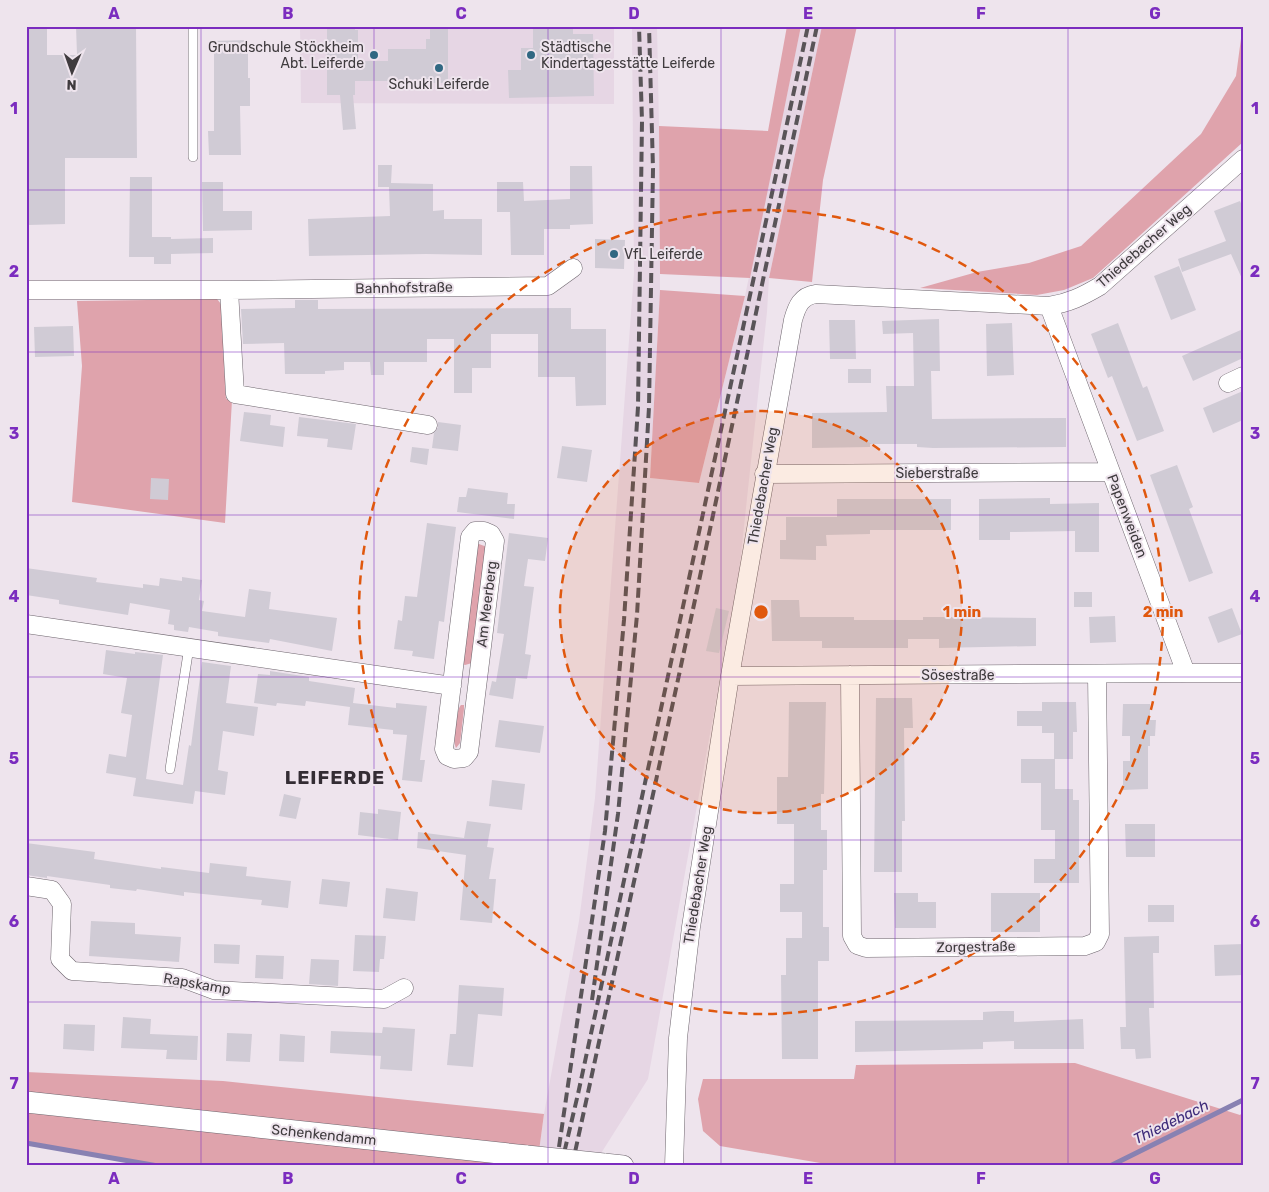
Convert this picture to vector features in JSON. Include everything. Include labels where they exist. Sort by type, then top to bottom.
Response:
[{"type":"street","name":"Thiedebacher Weg","points":[[674,1166],[678,1038],[682,1000],[730,676],[764,474],[793,320],[798,305],[805,296],[816,294],[1049,306],[1066,304],[1100,286],[1243,159]]},
{"type":"street","name":"Bahnhofstraße","points":[[26,290],[229,290],[548,286],[573,268]]},
{"type":"street","points":[[229,290],[234,394],[428,425]]},
{"type":"street","name":"Papenweiden","points":[[1049,306],[1186,673]]},
{"type":"street","name":"Sieberstraße","points":[[764,474],[1110,472]]},
{"type":"street","name":"Am Meerberg","points":[[475,531],[484,531],[491,534],[494,541],[469,752],[464,758],[454,759],[447,756],[444,749],[452,686],[470,537],[475,531]]},
{"type":"street","points":[[26,624],[452,686]]},
{"type":"street","points":[[1186,673],[1243,673]]},
{"type":"street","name":"Sösestraße","points":[[730,676],[1186,673]]},
{"type":"street","name":"Zorgestraße","points":[[850,675],[852,936],[857,944],[866,948],[876,948],[1086,946],[1096,942],[1100,934],[1097,674]]},
{"type":"street","name":"Rapskamp","points":[[26,886],[52,890],[62,904],[60,959],[72,971],[182,978],[214,990],[384,999],[404,988]]},
{"type":"street","name":"Schenkendamm","points":[[26,1102],[613,1165]]},
{"type":"lane","points":[[193,26],[193,157]]},
{"type":"lane","points":[[170,769],[189,647]]},
{"type":"shaded area","points":[[300,26],[614,26],[614,104],[301,103]]},
{"type":"shaded area","points":[[632,26],[657,26],[660,290],[650,478],[699,483],[745,296],[801,26],[822,26],[769,278],[738,582],[648,1079],[593,1166],[537,1166],[544,1114],[579,921],[595,798],[634,273]]},
{"type":"shaded area","points":[[787,26],[801,26],[750,278],[660,274],[659,126],[768,131]]},
{"type":"shaded area","points":[[822,26],[857,26],[823,180],[812,282],[769,278]]},
{"type":"shaded area","points":[[1241,26],[1243,26],[1243,142],[1093,278],[1064,290],[1037,295],[920,288],[977,272],[1029,263],[1081,246],[1201,134],[1236,76]]},
{"type":"shaded area","points":[[660,290],[745,296],[699,483],[650,478]]},
{"type":"shaded area","points":[[217,299],[221,304],[226,399],[232,400],[225,523],[72,502],[82,366],[77,301]]},
{"type":"shaded area","points":[[479,544],[487,547],[472,663],[465,665],[462,664],[476,545]]},
{"type":"shaded area","points":[[461,705],[464,705],[464,709],[460,743],[456,748],[454,739],[455,726]]},
{"type":"shaded area","points":[[1075,1063],[1240,1115],[1243,1112],[1243,1166],[838,1166],[720,1146],[703,1131],[698,1099],[703,1079],[854,1079],[856,1065]]},
{"type":"shaded area","points":[[26,1072],[223,1081],[544,1114],[537,1166],[152,1166],[26,1145]]},
{"type":"building","points":[[26,26],[47,26],[47,55],[77,55],[76,26],[136,26],[137,158],[65,158],[65,224],[28,225]]},
{"type":"building","points":[[327,26],[355,26],[355,30],[358,30],[358,61],[388,61],[388,49],[426,49],[426,39],[430,39],[430,26],[448,26],[448,83],[430,83],[430,81],[355,81],[355,95],[353,95],[356,129],[343,130],[340,95],[327,95]]},
{"type":"building","points":[[533,26],[573,26],[573,34],[593,34],[594,96],[509,98],[508,70],[521,70],[521,48],[533,48]]},
{"type":"building","points":[[248,40],[250,106],[240,106],[241,155],[209,155],[208,131],[214,131],[214,41]]},
{"type":"building","points":[[378,165],[392,165],[391,183],[433,184],[433,211],[444,210],[444,219],[482,219],[482,255],[309,256],[308,219],[390,216],[389,187],[378,187]]},
{"type":"building","points":[[570,166],[592,166],[593,224],[570,225],[570,229],[544,229],[544,255],[511,255],[510,212],[497,212],[497,182],[523,182],[524,201],[570,199]]},
{"type":"building","points":[[130,177],[152,177],[152,237],[171,237],[171,239],[213,238],[213,253],[171,254],[171,264],[154,264],[154,257],[129,257]]},
{"type":"building","points":[[202,182],[223,182],[223,211],[252,211],[252,230],[203,231]]},
{"type":"building","points":[[1240,201],[1243,208],[1243,281],[1231,254],[1182,272],[1178,259],[1226,241],[1214,211]]},
{"type":"building","points":[[595,239],[625,240],[624,269],[595,268]]},
{"type":"building","points":[[1179,266],[1196,310],[1171,320],[1154,276]]},
{"type":"building","points":[[295,300],[318,300],[318,309],[571,308],[571,329],[606,329],[606,405],[576,406],[575,377],[538,377],[538,334],[491,334],[491,368],[472,368],[472,393],[454,393],[454,339],[427,339],[427,362],[384,362],[384,375],[371,375],[370,362],[344,362],[344,370],[325,371],[325,374],[285,374],[284,343],[243,344],[241,309],[295,308]]},
{"type":"building","points":[[939,319],[940,371],[931,371],[932,419],[1066,418],[1066,447],[933,448],[917,447],[917,444],[870,444],[870,447],[812,448],[812,413],[887,412],[886,386],[914,386],[913,333],[883,334],[882,321]]},
{"type":"building","points":[[829,320],[855,320],[856,359],[830,359]]},
{"type":"building","points":[[1012,323],[1014,375],[987,376],[986,324]]},
{"type":"building","points":[[1118,323],[1143,388],[1147,386],[1164,431],[1137,441],[1112,376],[1108,378],[1091,334]]},
{"type":"building","points":[[73,326],[74,356],[35,357],[34,327]]},
{"type":"building","points":[[1243,329],[1243,358],[1193,381],[1182,356]]},
{"type":"building","points":[[848,369],[871,369],[871,383],[848,383]]},
{"type":"building","points":[[1243,391],[1243,420],[1213,433],[1203,408]]},
{"type":"building","points":[[244,412],[271,415],[270,425],[285,427],[283,447],[240,441]]},
{"type":"building","points":[[299,417],[356,424],[352,450],[327,447],[328,439],[297,436]]},
{"type":"building","points":[[438,422],[461,425],[458,451],[432,448]]},
{"type":"building","points":[[562,446],[592,450],[587,482],[557,478]]},
{"type":"building","points":[[412,447],[429,449],[427,465],[410,462]]},
{"type":"building","points":[[1177,465],[1193,507],[1189,509],[1213,573],[1189,582],[1150,475]]},
{"type":"building","points":[[151,478],[169,479],[168,500],[150,499]]},
{"type":"building","points":[[468,488],[508,493],[507,504],[515,504],[514,519],[457,512],[459,497],[466,497]]},
{"type":"building","points":[[1050,498],[1050,504],[1099,503],[1099,552],[1075,552],[1075,531],[1010,532],[1010,540],[979,540],[979,499]]},
{"type":"building","points":[[837,499],[951,499],[951,530],[870,530],[870,534],[826,535],[827,546],[816,546],[816,560],[780,559],[780,540],[786,540],[786,517],[837,517]]},
{"type":"building","points":[[427,523],[456,527],[444,622],[439,621],[434,659],[412,656],[413,651],[394,649],[398,620],[402,621],[405,596],[417,597]]},
{"type":"building","points":[[509,533],[548,538],[545,561],[528,559],[524,586],[534,587],[525,654],[531,655],[527,679],[516,678],[513,699],[489,695],[492,681],[496,682],[504,634],[497,633]]},
{"type":"building","points":[[26,568],[97,578],[96,582],[143,588],[143,584],[159,586],[160,578],[182,581],[182,577],[202,580],[199,600],[204,601],[202,611],[245,617],[249,589],[271,592],[269,609],[337,618],[332,651],[270,639],[269,643],[218,636],[218,632],[189,627],[188,632],[174,630],[174,625],[168,624],[170,610],[130,603],[128,615],[59,604],[59,600],[26,595]]},
{"type":"building","points":[[1074,592],[1092,592],[1092,607],[1074,607]]},
{"type":"building","points":[[771,600],[799,600],[800,617],[854,617],[854,620],[923,620],[923,617],[1036,618],[1036,646],[939,648],[939,639],[908,639],[908,648],[822,648],[822,641],[772,641]]},
{"type":"building","points":[[716,608],[729,611],[719,653],[706,651]]},
{"type":"building","points":[[1232,608],[1242,634],[1218,643],[1208,617]]},
{"type":"building","points":[[1115,616],[1116,642],[1090,643],[1089,617]]},
{"type":"building","points":[[106,650],[163,655],[146,779],[183,785],[189,745],[191,746],[202,662],[231,666],[226,703],[258,707],[254,736],[223,731],[218,770],[228,772],[225,795],[195,791],[193,804],[133,796],[136,778],[106,773],[109,754],[126,757],[132,715],[121,713],[127,678],[103,674]]},
{"type":"building","points":[[270,671],[309,677],[309,681],[355,688],[353,703],[396,708],[396,703],[427,706],[420,760],[425,760],[422,782],[402,780],[407,735],[393,734],[393,730],[348,725],[350,707],[306,701],[305,706],[277,703],[276,706],[254,703],[258,674],[270,675]]},
{"type":"building","points":[[876,698],[912,698],[913,728],[904,728],[905,821],[902,821],[902,872],[874,872]]},
{"type":"building","points":[[789,702],[826,702],[824,794],[821,794],[821,830],[827,830],[827,870],[823,870],[823,927],[829,927],[829,961],[818,961],[818,1059],[782,1059],[781,975],[786,975],[786,938],[802,938],[802,912],[780,912],[780,884],[794,884],[794,824],[777,824],[777,777],[788,777]]},
{"type":"building","points":[[1042,702],[1076,702],[1077,732],[1073,732],[1073,759],[1054,759],[1054,733],[1042,733],[1042,726],[1017,726],[1017,711],[1042,711]]},
{"type":"building","points":[[1123,704],[1150,704],[1150,720],[1156,720],[1155,736],[1150,736],[1150,746],[1148,746],[1148,789],[1123,790],[1123,761],[1130,761],[1130,736],[1122,736]]},
{"type":"building","points":[[499,720],[544,726],[540,753],[495,747]]},
{"type":"building","points":[[1021,759],[1055,759],[1055,789],[1073,789],[1073,800],[1079,800],[1079,883],[1034,883],[1034,859],[1055,859],[1055,830],[1041,830],[1041,783],[1021,783]]},
{"type":"building","points":[[492,780],[525,784],[522,810],[489,806]]},
{"type":"building","points":[[284,794],[301,798],[296,819],[279,816]]},
{"type":"building","points":[[378,809],[401,812],[398,840],[358,835],[360,812],[378,814]]},
{"type":"building","points":[[467,821],[491,824],[487,847],[494,848],[489,879],[496,879],[492,923],[460,920],[466,855],[417,848],[418,832],[464,838]]},
{"type":"building","points":[[1125,824],[1155,824],[1155,857],[1126,857]]},
{"type":"building","points":[[26,843],[95,852],[94,859],[161,869],[161,867],[209,873],[210,863],[247,867],[246,876],[291,881],[288,908],[261,905],[262,900],[184,892],[184,896],[137,889],[136,891],[110,888],[110,885],[26,875]]},
{"type":"building","points":[[322,879],[350,882],[347,907],[319,904]]},
{"type":"building","points":[[386,888],[418,892],[415,921],[383,918]]},
{"type":"building","points":[[894,893],[918,893],[918,902],[936,902],[936,928],[895,928]]},
{"type":"building","points":[[991,893],[1040,893],[1040,932],[991,932]]},
{"type":"building","points":[[1148,905],[1174,905],[1174,922],[1148,922]]},
{"type":"building","points":[[91,921],[135,923],[135,934],[181,937],[179,962],[89,956]]},
{"type":"building","points":[[355,935],[386,936],[384,959],[380,959],[379,972],[353,971]]},
{"type":"building","points":[[1159,936],[1159,953],[1153,953],[1154,1008],[1149,1008],[1151,1058],[1136,1059],[1135,1049],[1121,1049],[1120,1027],[1126,1027],[1124,937]]},
{"type":"building","points":[[214,944],[240,945],[239,964],[214,963]]},
{"type":"building","points":[[1243,944],[1243,975],[1215,976],[1214,945]]},
{"type":"building","points":[[256,955],[284,956],[283,979],[255,978]]},
{"type":"building","points":[[311,959],[339,960],[338,986],[309,984]]},
{"type":"building","points":[[459,985],[504,988],[502,1016],[478,1014],[473,1067],[447,1065],[450,1034],[456,1034]]},
{"type":"building","points":[[1014,1011],[1014,1022],[1083,1019],[1084,1049],[1014,1049],[1014,1041],[983,1042],[983,1049],[855,1052],[855,1021],[983,1020],[983,1012]]},
{"type":"building","points":[[123,1017],[151,1019],[150,1034],[198,1036],[197,1060],[166,1059],[167,1050],[121,1048]]},
{"type":"building","points":[[64,1024],[95,1025],[94,1051],[63,1049]]},
{"type":"building","points":[[383,1027],[415,1029],[412,1071],[380,1069],[381,1056],[330,1053],[331,1031],[382,1033]]},
{"type":"building","points":[[227,1033],[252,1034],[250,1062],[226,1061]]},
{"type":"building","points":[[280,1034],[305,1036],[304,1062],[279,1061]]},
{"type":"waterway","name":"Thiedebach","points":[[1110,1166],[1243,1100]]},
{"type":"waterway","points":[[26,1143],[158,1166]]},
{"type":"railway","points":[[559,1147],[605,831],[624,620],[638,407],[642,121],[639,26]]},
{"type":"railway","points":[[592,1000],[618,814],[637,615],[649,407],[653,169],[649,26]]},
{"type":"railway","points":[[561,1166],[808,26]]},
{"type":"railway","points":[[572,1166],[817,26]]},
{"type":"place","name":"Grundschule Stöckheim Abt. Leiferde","points":[[374,55]]},
{"type":"place","name":"Städtische Kindertagesstätte Leiferde","points":[[531,55]]},
{"type":"place","name":"Schuki Leiferde","points":[[439,68]]},
{"type":"place","name":"VfL Leiferde","points":[[614,254]]},
{"type":"district","name":"LEIFERDE","points":[[335,777]]}]
